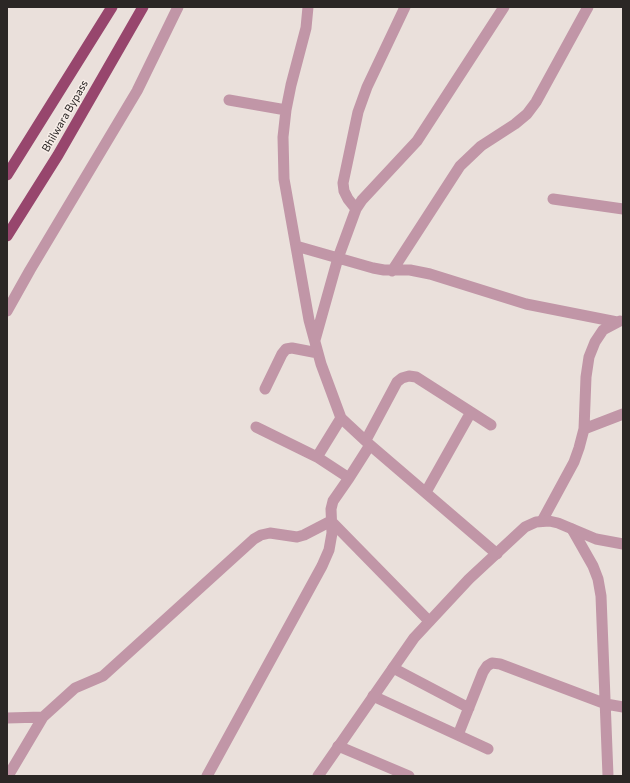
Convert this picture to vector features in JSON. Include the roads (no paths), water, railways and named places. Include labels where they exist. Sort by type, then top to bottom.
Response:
[{"type":"highway","name":"Bhilwara Bypass","points":[[7,175],[112,7]]},
{"type":"highway","name":"Bhilwara Bypass","points":[[7,236],[58,154],[143,7]]},
{"type":"street","points":[[7,311],[137,91],[178,7]]},
{"type":"street","points":[[308,7],[306,28],[286,110],[283,137],[284,179],[305,300],[316,347],[341,418],[496,554]]},
{"type":"street","points":[[356,209],[346,195],[344,183],[358,112],[367,87],[405,7]]},
{"type":"street","points":[[316,347],[338,258],[356,209],[362,200],[417,141],[504,7]]},
{"type":"street","points":[[392,271],[460,166],[481,146],[515,124],[527,114],[536,102],[588,7]]},
{"type":"street","points":[[228,100],[286,110]]},
{"type":"street","points":[[553,200],[623,209]]},
{"type":"street","points":[[296,246],[373,268],[392,271],[410,270],[430,274],[526,304],[620,321]]},
{"type":"street","points":[[542,521],[574,462],[579,448],[584,429],[586,377],[589,357],[595,342],[604,330],[620,321]]},
{"type":"street","points":[[265,389],[282,354],[286,350],[292,348],[316,347]]},
{"type":"street","points":[[207,776],[322,566],[329,550],[332,533],[331,509],[333,501],[349,478],[397,382],[402,378],[409,376],[416,377],[491,425]]},
{"type":"street","points":[[426,492],[471,412]]},
{"type":"street","points":[[584,429],[623,414]]},
{"type":"street","points":[[317,457],[341,418]]},
{"type":"street","points":[[256,427],[317,457],[349,478]]},
{"type":"street","points":[[331,521],[429,621]]},
{"type":"street","points":[[8,776],[43,717],[74,688],[102,676],[112,668],[254,539],[261,535],[270,533],[297,537],[331,521]]},
{"type":"street","points":[[318,776],[414,638],[469,579],[525,527],[536,522],[554,522],[596,539],[623,544]]},
{"type":"street","points":[[572,529],[593,566],[598,579],[601,596],[608,776]]},
{"type":"street","points":[[458,735],[483,672],[487,666],[492,663],[500,664],[606,704],[623,707]]},
{"type":"street","points":[[393,668],[469,708]]},
{"type":"street","points":[[373,696],[488,749]]},
{"type":"street","points":[[7,718],[43,717]]},
{"type":"street","points":[[338,746],[409,776]]}]
